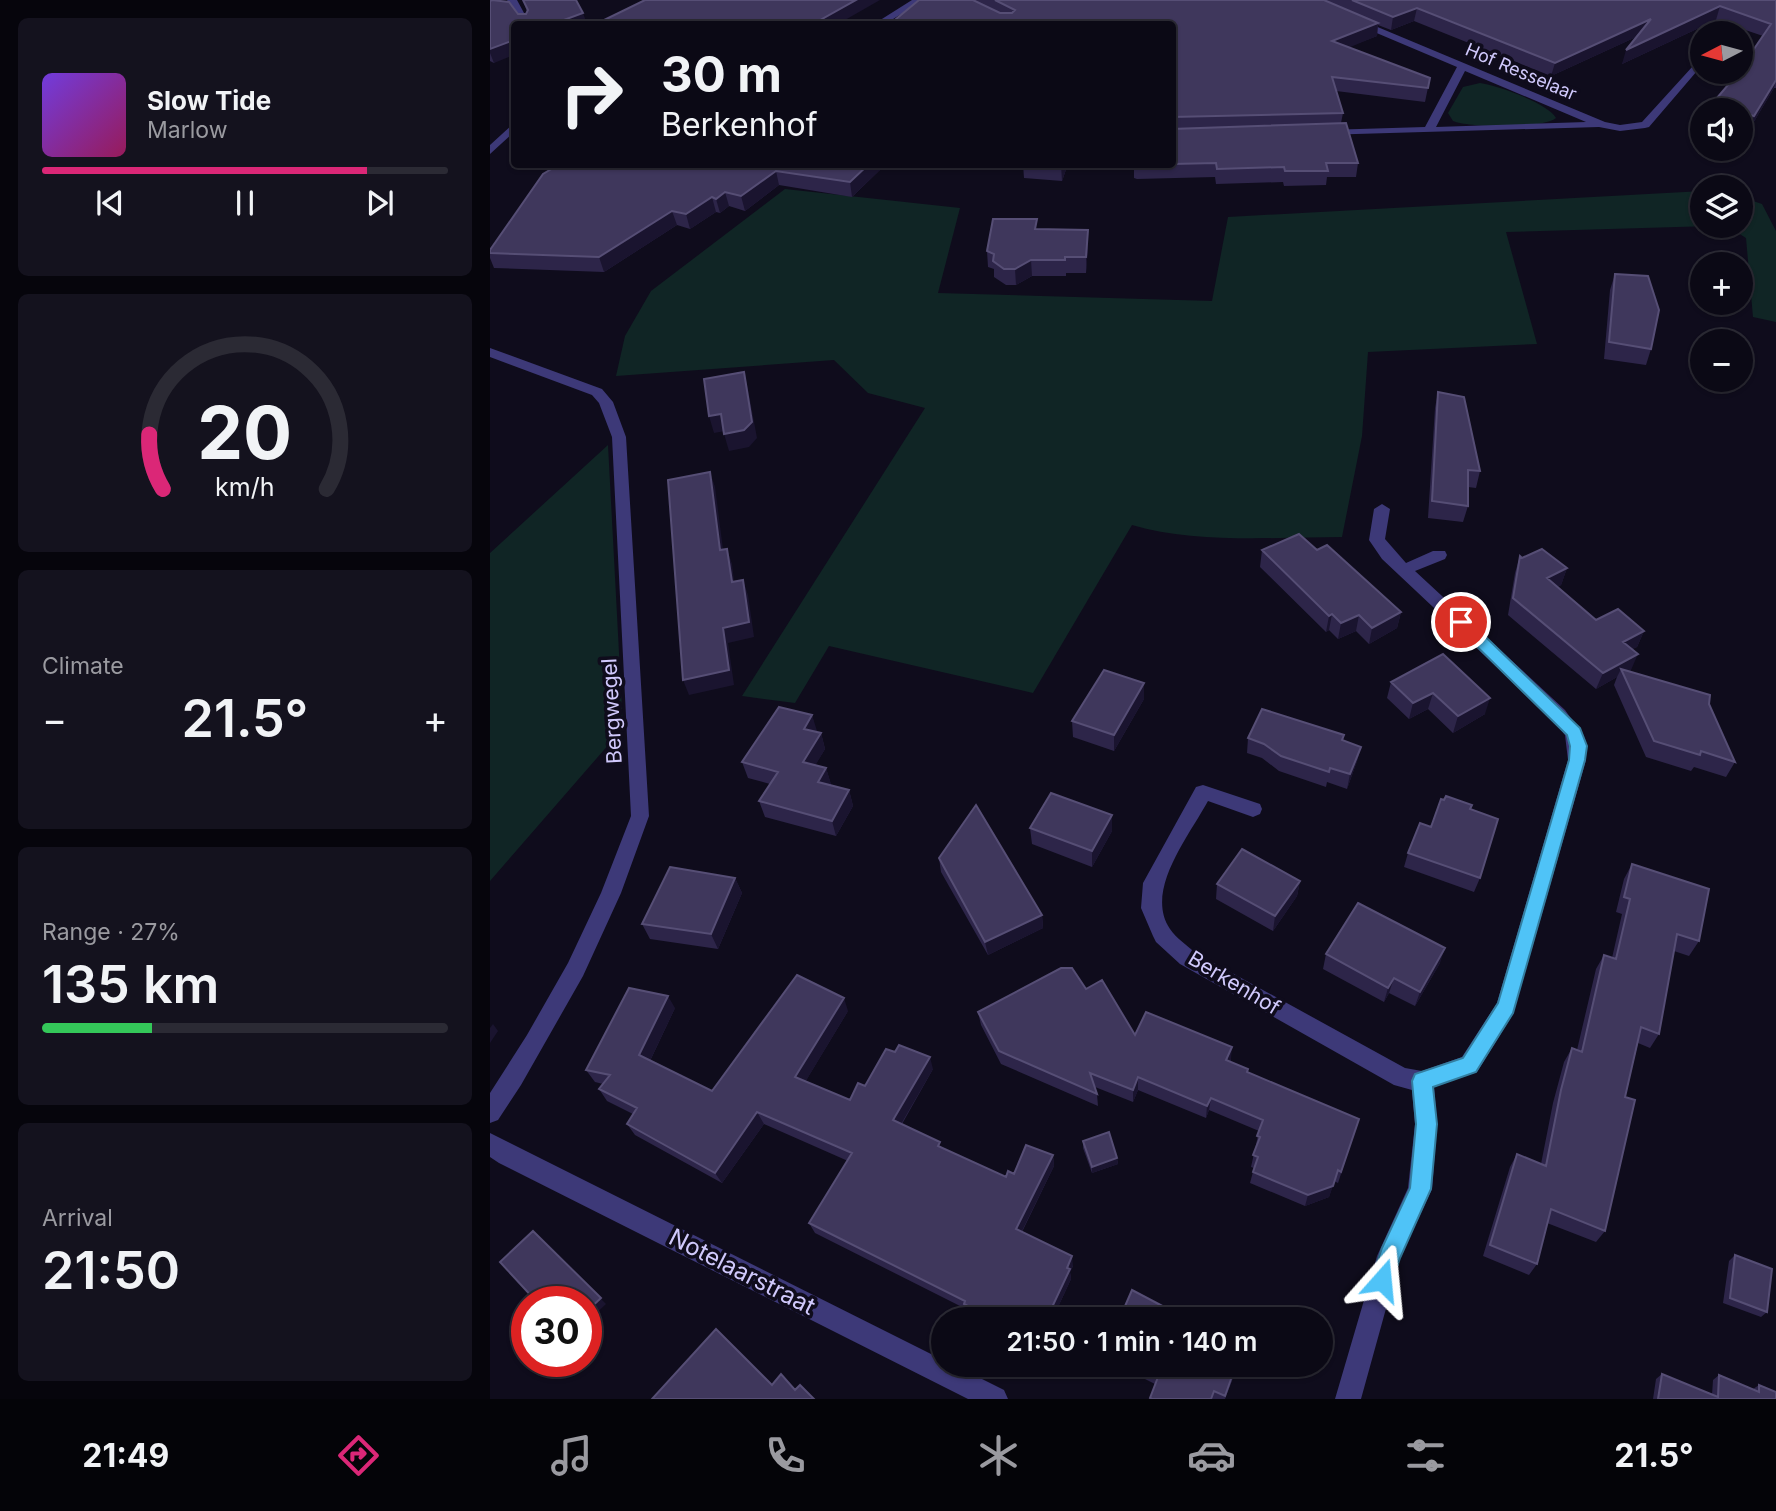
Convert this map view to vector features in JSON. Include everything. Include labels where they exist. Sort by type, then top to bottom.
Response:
[{"type":"street","points":[[512,0],[524,21]]},
{"type":"street","points":[[884,21],[919,0]]},
{"type":"street","name":"Hof Resselaar","points":[[1346,18],[1602,125],[1620,128],[1645,125],[1690,73]]},
{"type":"street","points":[[1428,131],[1463,66]]},
{"type":"street","points":[[1312,133],[1602,125]]},
{"type":"street","points":[[490,151],[511,129]]},
{"type":"street","name":"Bergwegel","points":[[490,352],[597,392],[606,402],[619,437],[640,816],[625,862],[572,974],[490,1112]]},
{"type":"street","points":[[1348,1399],[1389,1256],[1420,1189],[1426,1124],[1422,1081],[1469,1065],[1506,1007],[1577,760],[1578,746],[1574,732],[1559,715],[1388,555],[1377,540],[1382,509]]},
{"type":"street","points":[[1406,569],[1439,555]]},
{"type":"street","name":"Berkenhof","points":[[1253,808],[1203,792],[1153,883],[1151,908],[1163,936],[1187,958],[1373,1064],[1402,1079],[1422,1081]]},
{"type":"street","name":"Notelaarstraat","points":[[490,1144],[995,1399]]},
{"type":"green space","points":[[1480,83],[1533,101],[1556,118],[1536,124],[1506,126],[1453,121],[1448,113],[1463,87]]},
{"type":"green space","points":[[785,189],[960,208],[938,293],[1212,301],[1228,217],[1690,192],[1690,227],[1506,232],[1537,344],[1368,352],[1362,436],[1342,537],[1209,537],[1132,525],[1033,693],[829,646],[795,703],[742,696],[925,408],[868,393],[834,360],[616,376],[625,336],[651,291]]},
{"type":"green space","points":[[1753,201],[1762,204],[1776,231],[1776,322],[1753,317],[1753,252],[1747,252],[1746,238],[1753,238]]},
{"type":"green space","points":[[608,445],[623,728],[490,881],[490,553]]},
{"type":"building","points":[[523,0],[576,0],[583,13],[561,21],[511,21],[511,41],[490,49],[490,1],[509,2],[518,14],[526,14],[528,10]]},
{"type":"building","points":[[645,0],[856,0],[818,21],[602,21]]},
{"type":"building","points":[[919,0],[973,0],[1000,13],[1012,13],[1015,10],[995,0],[1324,0],[1378,23],[1332,41],[1430,78],[1428,88],[1332,77],[1343,113],[1176,117],[1176,21],[894,21]]},
{"type":"building","points":[[1352,0],[1776,0],[1776,80],[1754,116],[1753,98],[1717,98],[1729,84],[1754,84],[1754,49],[1771,24],[1720,6],[1626,50],[1651,19],[1555,63],[1417,8],[1393,17]]},
{"type":"building","points":[[1346,123],[1358,163],[1326,163],[1328,171],[1285,171],[1284,167],[1217,169],[1216,163],[1176,164],[1176,129]]},
{"type":"building","points":[[553,168],[865,168],[850,182],[776,171],[741,196],[725,192],[686,214],[672,211],[599,257],[490,253],[543,174]]},
{"type":"building","points":[[993,219],[1037,219],[1035,229],[1088,230],[1086,257],[1031,260],[1015,269],[1004,269],[993,261],[994,254],[987,251]]},
{"type":"building","points":[[1615,274],[1648,276],[1659,310],[1651,349],[1609,342]]},
{"type":"building","points":[[744,372],[752,422],[744,430],[724,434],[721,414],[709,416],[704,379]]},
{"type":"building","points":[[1438,392],[1464,397],[1480,471],[1468,470],[1468,506],[1432,501]]},
{"type":"building","points":[[710,472],[720,550],[727,549],[732,582],[743,580],[749,622],[723,628],[729,670],[683,680],[668,480]]},
{"type":"building","points":[[1299,534],[1317,550],[1327,545],[1401,612],[1372,628],[1359,615],[1341,623],[1332,614],[1329,616],[1262,550]]},
{"type":"building","points":[[1542,549],[1567,568],[1547,578],[1596,620],[1618,609],[1644,631],[1623,642],[1638,654],[1603,673],[1513,598],[1520,556],[1522,558]]},
{"type":"building","points":[[1443,654],[1490,698],[1458,716],[1433,693],[1413,703],[1391,682]]},
{"type":"building","points":[[1621,669],[1710,695],[1709,704],[1735,762],[1701,751],[1700,755],[1654,741]]},
{"type":"building","points":[[1104,670],[1144,683],[1114,735],[1072,721]]},
{"type":"building","points":[[779,707],[812,715],[804,729],[821,733],[803,762],[826,768],[818,782],[849,790],[832,821],[759,801],[778,772],[742,762]]},
{"type":"building","points":[[1262,709],[1344,735],[1342,740],[1361,747],[1350,774],[1330,768],[1329,772],[1281,756],[1264,744],[1248,738]]},
{"type":"building","points":[[1051,793],[1112,815],[1092,851],[1030,828]]},
{"type":"building","points":[[1446,796],[1472,805],[1470,809],[1498,819],[1480,878],[1408,853],[1420,823],[1431,827],[1441,799],[1444,800]]},
{"type":"building","points":[[976,805],[1042,915],[985,942],[939,858]]},
{"type":"building","points":[[1242,849],[1300,881],[1275,916],[1217,884]]},
{"type":"building","points":[[1632,864],[1709,889],[1699,941],[1677,934],[1659,1034],[1641,1027],[1625,1097],[1635,1100],[1605,1231],[1551,1209],[1537,1264],[1490,1245],[1517,1154],[1546,1166],[1572,1048],[1582,1052],[1604,955],[1616,959],[1630,899],[1624,897]]},
{"type":"building","points":[[670,867],[735,878],[711,934],[642,924]]},
{"type":"building","points":[[1358,903],[1445,948],[1420,992],[1394,978],[1388,988],[1326,954]]},
{"type":"building","points":[[1061,968],[1072,968],[1086,989],[1102,980],[1135,1035],[1146,1012],[1232,1047],[1226,1060],[1248,1069],[1247,1072],[1359,1119],[1341,1172],[1338,1170],[1333,1186],[1308,1195],[1253,1172],[1258,1157],[1253,1155],[1263,1120],[1211,1098],[1207,1106],[1138,1077],[1133,1090],[1090,1073],[1097,1094],[999,1051],[978,1012]]},
{"type":"building","points":[[797,975],[844,998],[795,1077],[850,1100],[858,1083],[865,1086],[886,1049],[895,1052],[899,1045],[930,1057],[893,1120],[940,1142],[938,1146],[1006,1177],[1008,1171],[1014,1174],[1026,1145],[1053,1155],[1016,1229],[1072,1256],[1067,1268],[1070,1269],[1052,1307],[970,1307],[964,1304],[965,1301],[809,1223],[852,1153],[757,1112],[715,1173],[627,1124],[637,1108],[599,1089],[610,1075],[586,1070],[629,988],[668,996],[639,1055],[712,1091]]},
{"type":"building","points":[[1109,1132],[1117,1158],[1092,1167],[1083,1141]]},
{"type":"building","points":[[533,1231],[589,1286],[522,1286],[500,1262]]},
{"type":"building","points":[[1735,1255],[1772,1269],[1767,1312],[1730,1298]]},
{"type":"building","points":[[1132,1290],[1164,1307],[1125,1307]]},
{"type":"building","points":[[716,1329],[772,1385],[781,1374],[795,1390],[800,1385],[814,1399],[652,1399]]},
{"type":"building","points":[[1662,1374],[1718,1397],[1719,1375],[1759,1392],[1759,1385],[1776,1392],[1776,1399],[1658,1399]]},
{"type":"building","points":[[1158,1377],[1232,1377],[1225,1396],[1214,1391],[1211,1399],[1150,1398]]},
{"type":"route","points":[[1382,1280],[1389,1256],[1420,1189],[1426,1124],[1422,1081],[1469,1065],[1481,1051],[1506,1007],[1577,760],[1578,746],[1574,732],[1461,622]]}]
